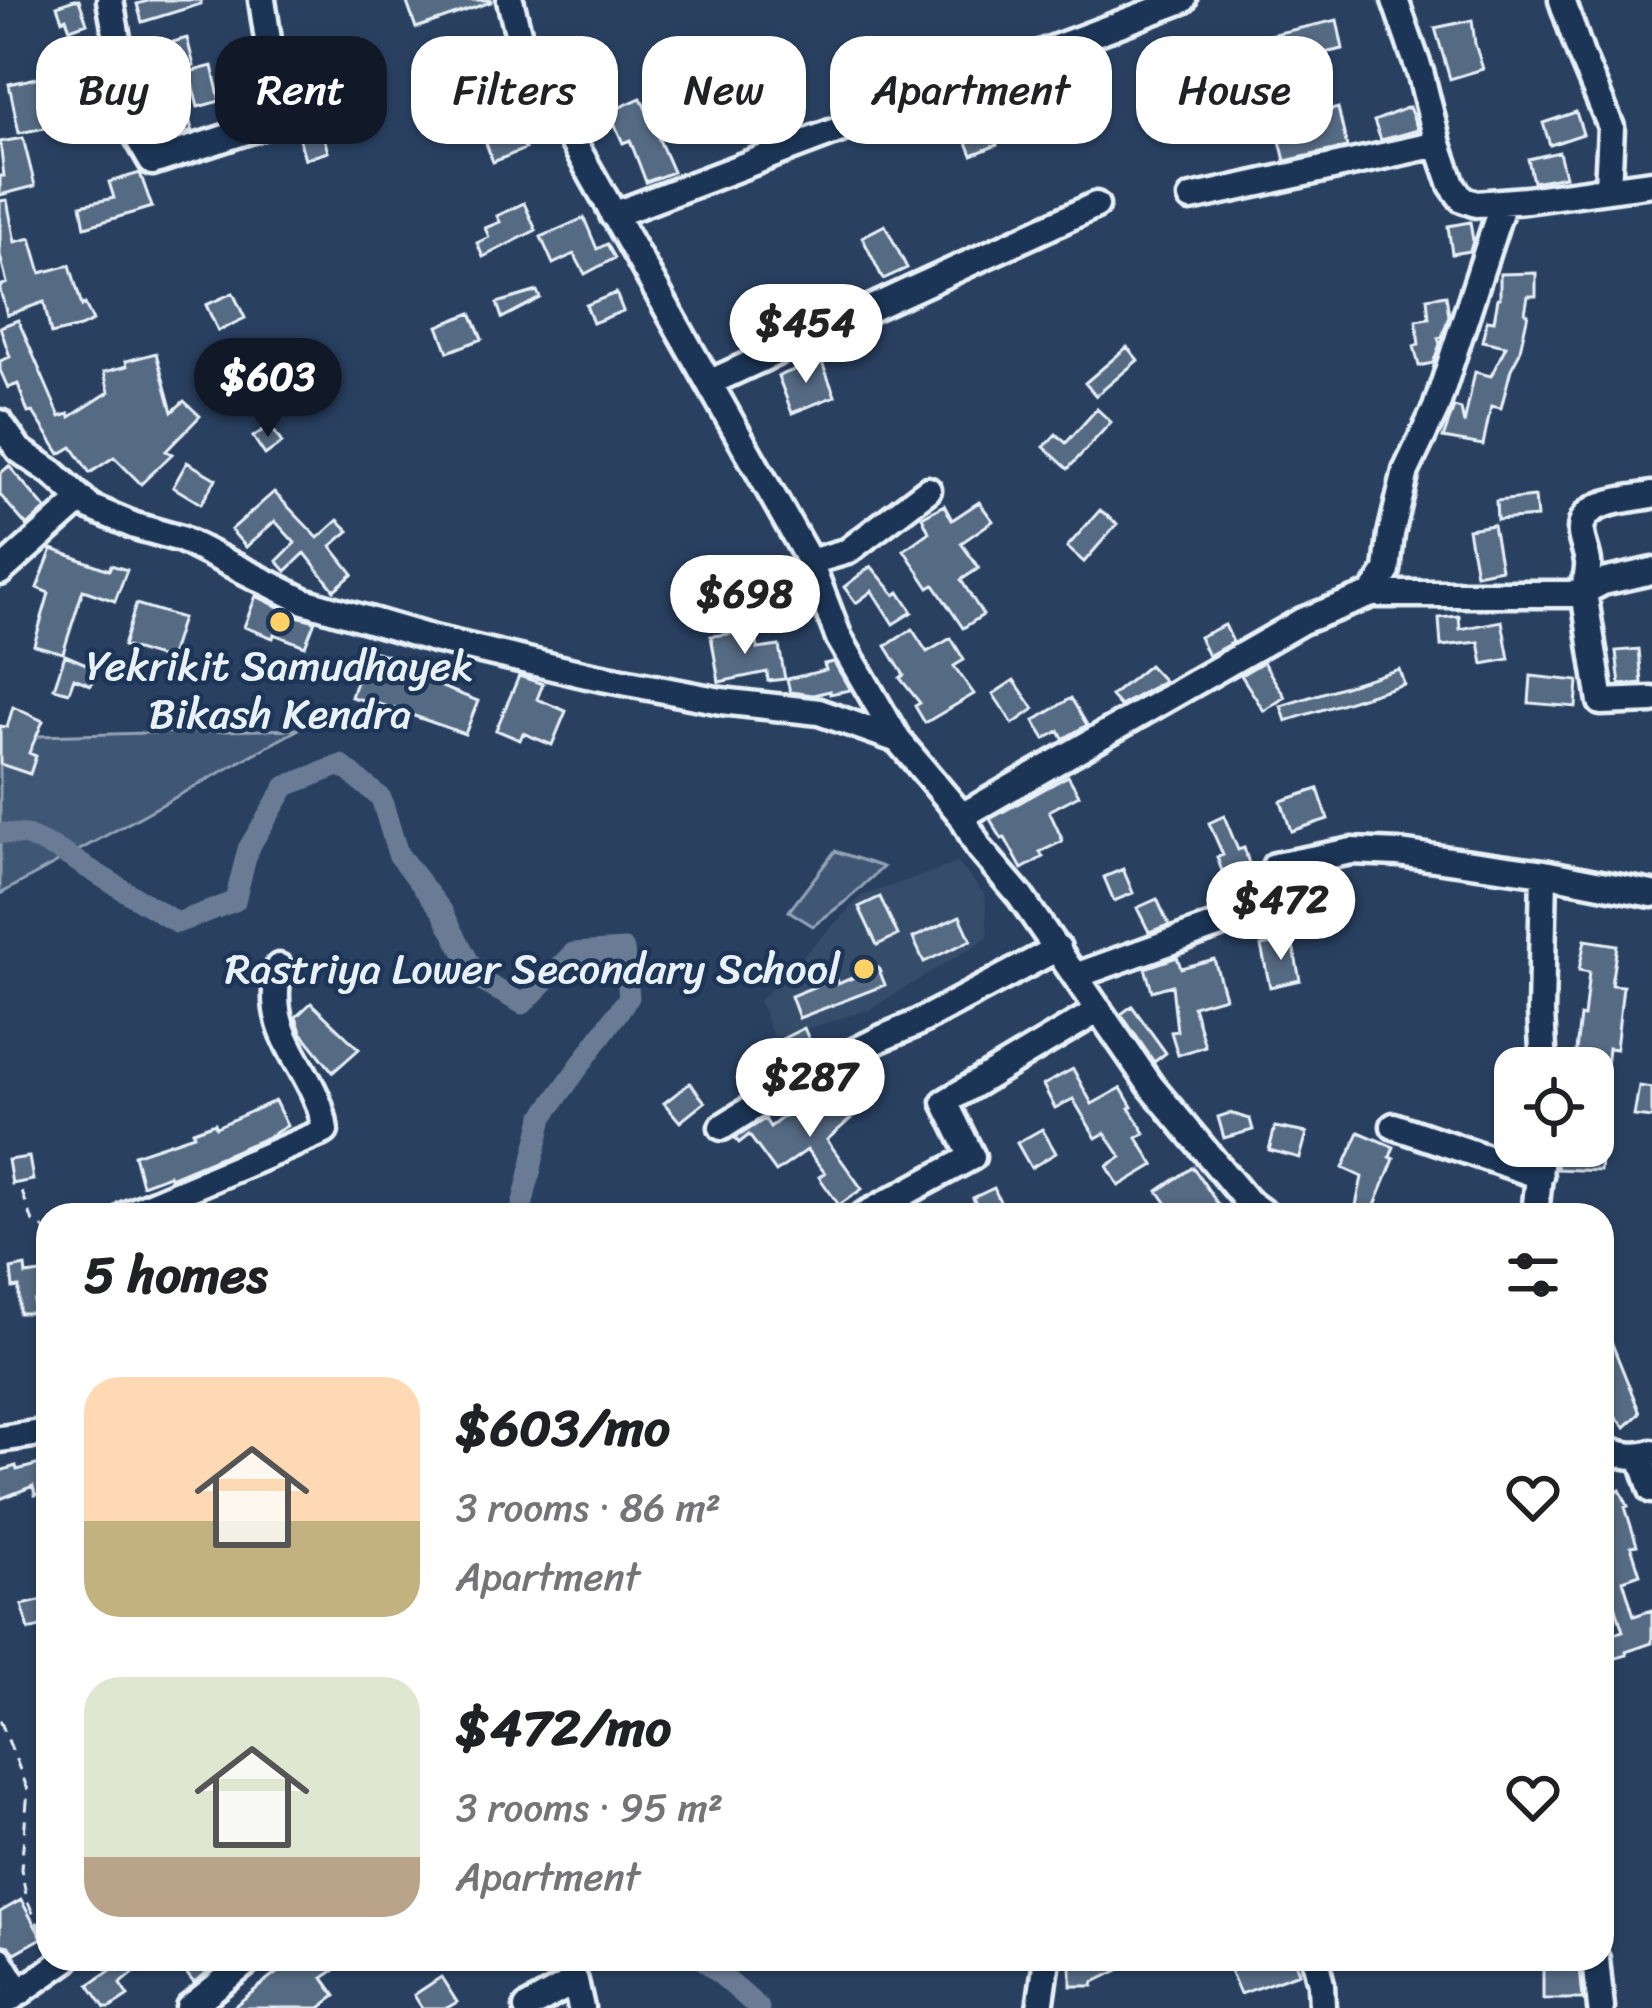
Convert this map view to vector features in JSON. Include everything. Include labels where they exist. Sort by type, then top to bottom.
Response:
[{"type":"street","points":[[110,0],[134,131],[152,162],[280,120],[262,0]]},
{"type":"street","points":[[510,0],[523,53],[810,562],[839,638],[898,740],[962,816],[979,848],[1058,948],[1151,1086],[1250,1203]]},
{"type":"street","points":[[613,215],[1183,0]]},
{"type":"street","points":[[1395,0],[1438,144],[1462,200],[1503,202],[1652,183]]},
{"type":"street","points":[[1562,0],[1611,127],[1608,188]]},
{"type":"street","points":[[1191,198],[1438,144]]},
{"type":"street","points":[[1372,594],[1387,571],[1406,471],[1436,408],[1503,202]]},
{"type":"street","points":[[711,382],[1096,205]]},
{"type":"street","points":[[0,423],[19,450],[53,472],[91,507],[181,539],[304,602],[587,675],[721,701],[819,712],[898,740]]},
{"type":"street","points":[[810,562],[848,550],[928,490]]},
{"type":"street","points":[[1652,495],[1589,510],[1580,530],[1588,564],[1584,592],[1600,701],[1652,700]]},
{"type":"street","points":[[0,572],[82,499]]},
{"type":"street","points":[[962,816],[1303,621],[1372,594],[1570,594],[1652,571]]},
{"type":"street","points":[[1075,976],[1280,903],[1275,866],[1352,851],[1544,873],[1652,894]]},
{"type":"street","points":[[1543,1047],[1544,873]]},
{"type":"street","points":[[722,1127],[792,1083],[1058,948]]},
{"type":"street","points":[[154,1203],[325,1131],[322,1108],[287,1046],[276,1010],[279,968]]},
{"type":"street","points":[[886,1203],[972,1157],[945,1102],[1099,1010]]},
{"type":"street","points":[[1394,1126],[1540,1176]]},
{"type":"street","points":[[1536,1203],[1541,1167]]},
{"type":"street","points":[[0,1439],[36,1434]]},
{"type":"street","points":[[1614,1451],[1646,1455],[1652,1490]]},
{"type":"street","points":[[0,1960],[10,1999],[50,1971]]},
{"type":"street","points":[[189,2008],[235,1971]]},
{"type":"street","points":[[527,2008],[569,1971]]},
{"type":"street","points":[[570,1971],[581,2008]]},
{"type":"street","points":[[1040,2008],[1045,1971]]},
{"type":"street","points":[[1317,1971],[1322,2008]]},
{"type":"street","points":[[1597,1971],[1601,2008]]},
{"type":"path","points":[[22,1192],[36,1224]]},
{"type":"path","points":[[0,1720],[28,1790],[21,1869],[36,1920]]},
{"type":"shaded area","points":[[299,729],[0,894],[0,737]]},
{"type":"shaded area","points":[[835,851],[883,867],[813,926],[789,911]]},
{"type":"shaded area","name":"Rastriya Lower Secondary School","points":[[958,863],[985,895],[988,937],[869,1010],[774,1038],[759,1001],[862,896]]},
{"type":"building","points":[[79,0],[87,23],[70,29],[57,6]]},
{"type":"building","points":[[201,0],[201,4],[142,22],[137,4]]},
{"type":"building","points":[[406,0],[491,0],[491,2],[416,28]]},
{"type":"building","points":[[1337,20],[1343,49],[1333,51],[1333,36],[1265,36]]},
{"type":"building","points":[[1472,20],[1483,69],[1450,79],[1435,28]]},
{"type":"building","points":[[212,66],[215,102],[198,107],[191,71]]},
{"type":"building","points":[[36,78],[36,130],[19,133],[9,84]]},
{"type":"building","points":[[641,98],[642,144],[661,144],[673,172],[646,182],[630,140],[623,143],[618,132],[618,108]]},
{"type":"building","points":[[1409,107],[1418,130],[1381,140],[1374,121]]},
{"type":"building","points":[[1338,108],[1347,147],[1285,161],[1281,144],[1333,144],[1333,109]]},
{"type":"building","points":[[1576,112],[1583,134],[1550,145],[1543,123]]},
{"type":"building","points":[[23,138],[35,186],[0,195],[0,176],[4,176],[0,142]]},
{"type":"building","points":[[301,144],[326,144],[328,152],[305,159]]},
{"type":"building","points":[[486,144],[523,144],[525,149],[493,162]]},
{"type":"building","points":[[968,144],[997,144],[997,145],[972,155]]},
{"type":"building","points":[[1559,152],[1565,176],[1533,182],[1528,159]]},
{"type":"building","points":[[140,173],[152,207],[85,227],[81,205],[114,198],[109,182]]},
{"type":"building","points":[[7,200],[15,242],[31,238],[41,273],[70,265],[82,306],[85,304],[93,321],[51,334],[44,302],[7,315],[0,290],[7,283],[0,255],[0,201]]},
{"type":"building","points":[[524,203],[536,230],[483,257],[477,243],[489,237],[485,228],[500,222],[497,216]]},
{"type":"building","points":[[584,218],[597,249],[607,244],[615,258],[585,274],[574,254],[553,264],[541,237]]},
{"type":"building","points":[[1470,222],[1470,251],[1452,254],[1448,226]]},
{"type":"building","points":[[885,225],[907,268],[883,279],[862,237]]},
{"type":"building","points":[[1536,273],[1536,296],[1528,296],[1519,354],[1501,408],[1491,406],[1483,445],[1443,438],[1454,407],[1461,409],[1464,424],[1475,372],[1491,376],[1506,346],[1482,341],[1487,320],[1494,321],[1500,274]]},
{"type":"building","points":[[537,291],[540,298],[502,318],[497,303]]},
{"type":"building","points":[[233,293],[245,318],[218,331],[206,305]]},
{"type":"building","points":[[616,293],[623,311],[593,323],[586,305]]},
{"type":"building","points":[[1446,295],[1449,316],[1433,363],[1419,366],[1414,346],[1419,345],[1416,320],[1429,318],[1427,298]]},
{"type":"building","points":[[471,313],[482,339],[448,352],[438,326]]},
{"type":"building","points":[[18,320],[60,417],[70,417],[109,392],[104,372],[156,353],[172,412],[184,401],[200,416],[166,451],[172,454],[141,484],[114,457],[90,473],[72,447],[60,454],[33,412],[28,413],[18,384],[8,388],[0,361],[10,357],[0,327]]},
{"type":"building","points":[[1127,347],[1138,360],[1096,396],[1085,383]]},
{"type":"building","points":[[821,360],[835,396],[792,413],[778,376]]},
{"type":"building","points":[[1097,409],[1111,422],[1068,469],[1044,447],[1056,434],[1066,443]]},
{"type":"building","points":[[270,425],[282,443],[265,455],[253,437]]},
{"type":"building","points":[[187,462],[216,479],[201,504],[173,487]]},
{"type":"building","points":[[9,466],[46,509],[27,526],[0,495],[0,474]]},
{"type":"building","points":[[274,492],[318,538],[338,520],[349,531],[331,546],[353,574],[334,590],[305,553],[286,571],[277,561],[295,543],[275,521],[246,547],[231,530]]},
{"type":"building","points":[[1535,497],[1537,517],[1497,520],[1496,501]]},
{"type":"building","points":[[979,502],[993,521],[961,543],[979,568],[961,580],[983,615],[963,628],[904,550],[929,532],[922,517],[944,505],[952,520]]},
{"type":"building","points":[[1100,510],[1117,524],[1084,562],[1067,547]]},
{"type":"building","points":[[1493,525],[1501,569],[1476,574],[1468,529]]},
{"type":"building","points":[[52,549],[109,570],[111,565],[127,570],[115,601],[83,590],[63,653],[34,645],[49,593],[37,588]]},
{"type":"building","points":[[871,566],[895,595],[899,592],[912,612],[893,624],[872,591],[856,603],[844,587]]},
{"type":"building","name":"Yekrikit Samudhayek Bikash Kendra","points":[[256,596],[315,621],[305,646],[244,627]]},
{"type":"building","points":[[136,604],[182,618],[169,660],[123,646]]},
{"type":"building","points":[[1459,616],[1460,629],[1502,621],[1509,659],[1483,664],[1479,642],[1441,646],[1439,618]]},
{"type":"building","points":[[1225,625],[1233,642],[1208,656],[1199,637]]},
{"type":"building","points":[[912,629],[927,652],[951,638],[964,660],[954,666],[974,694],[925,723],[915,706],[920,703],[900,678],[904,675],[886,646]]},
{"type":"building","points":[[755,631],[758,649],[779,646],[785,679],[768,681],[767,672],[719,682],[711,636]]},
{"type":"building","points":[[366,649],[445,677],[442,687],[478,701],[465,734],[351,697]]},
{"type":"building","points":[[1639,649],[1642,683],[1620,685],[1616,651]]},
{"type":"building","points":[[65,655],[98,669],[91,685],[74,678],[69,692],[54,688]]},
{"type":"building","points":[[834,662],[850,690],[813,695],[790,692],[787,679],[826,670],[824,664]]},
{"type":"building","points":[[1263,662],[1285,697],[1264,711],[1241,675]]},
{"type":"building","points":[[1149,665],[1164,681],[1120,706],[1111,696]]},
{"type":"building","points":[[1399,669],[1404,684],[1286,721],[1281,706]]},
{"type":"building","points":[[519,676],[543,684],[537,699],[566,711],[552,745],[523,733],[520,740],[496,730]]},
{"type":"building","points":[[1531,676],[1578,681],[1576,707],[1529,703]]},
{"type":"building","points":[[1014,680],[1034,709],[1013,724],[993,694]]},
{"type":"building","points":[[1071,698],[1087,725],[1063,739],[1059,731],[1045,739],[1034,721]]},
{"type":"building","points":[[13,707],[43,721],[29,753],[36,756],[30,774],[0,764],[0,726],[7,727]]},
{"type":"building","points":[[1068,776],[1079,795],[1049,811],[1063,841],[1040,852],[1043,857],[1022,869],[990,819]]},
{"type":"building","points":[[1318,789],[1328,819],[1291,831],[1281,801]]},
{"type":"building","points":[[1224,816],[1238,850],[1244,848],[1254,879],[1228,888],[1217,857],[1223,855],[1209,823]]},
{"type":"building","points":[[1123,869],[1133,893],[1114,901],[1104,877]]},
{"type":"building","points":[[880,897],[898,935],[877,945],[859,907]]},
{"type":"building","points":[[1157,899],[1169,925],[1149,932],[1137,908]]},
{"type":"building","points":[[960,916],[971,940],[924,962],[913,938]]},
{"type":"building","points":[[1292,940],[1300,980],[1270,987],[1261,946]]},
{"type":"building","points":[[1585,940],[1617,945],[1611,985],[1623,986],[1616,1049],[1576,1047],[1589,972],[1579,970]]},
{"type":"building","points":[[1177,957],[1181,968],[1214,959],[1225,997],[1193,1006],[1205,1046],[1178,1055],[1171,1032],[1177,1031],[1172,985],[1152,991],[1145,968]]},
{"type":"building","points":[[878,967],[885,985],[799,1018],[791,996]]},
{"type":"building","points":[[311,1003],[359,1049],[333,1072],[301,1032],[296,1017]]},
{"type":"building","points":[[1132,1006],[1166,1053],[1154,1062],[1121,1014]]},
{"type":"building","points":[[804,1028],[815,1053],[756,1086],[751,1078],[759,1067],[748,1056]]},
{"type":"building","points":[[1073,1069],[1092,1104],[1121,1088],[1145,1133],[1137,1138],[1154,1165],[1119,1186],[1107,1166],[1121,1157],[1105,1133],[1096,1138],[1073,1099],[1055,1108],[1043,1085]]},
{"type":"building","points":[[690,1083],[705,1102],[680,1122],[664,1103]]},
{"type":"building","points":[[832,1085],[856,1114],[827,1140],[862,1189],[842,1203],[819,1177],[825,1173],[807,1150],[776,1172],[749,1135],[739,1143],[735,1138],[765,1119],[770,1127],[804,1101],[807,1105]]},
{"type":"building","points":[[1639,1086],[1652,1088],[1652,1118],[1634,1116]]},
{"type":"building","points":[[275,1101],[287,1126],[170,1178],[142,1185],[134,1155]]},
{"type":"building","points":[[1230,1113],[1250,1119],[1253,1130],[1224,1138],[1218,1117]]},
{"type":"building","points":[[1275,1127],[1307,1133],[1300,1158],[1269,1150]]},
{"type":"building","points":[[1042,1129],[1056,1153],[1031,1168],[1017,1143]]},
{"type":"building","points":[[1359,1132],[1394,1147],[1390,1157],[1394,1159],[1376,1203],[1357,1203],[1362,1177],[1343,1168]]},
{"type":"building","points":[[29,1157],[33,1180],[12,1184],[8,1160]]},
{"type":"building","points":[[1193,1167],[1217,1203],[1166,1203],[1158,1191]]},
{"type":"building","points":[[1557,1167],[1600,1167],[1600,1171]]},
{"type":"building","points":[[994,1188],[1001,1203],[973,1203],[973,1198]]},
{"type":"building","points":[[25,1266],[26,1275],[36,1274],[34,1313],[19,1313],[19,1287],[13,1288],[11,1269]]},
{"type":"building","points":[[1614,1349],[1640,1413],[1625,1427],[1614,1415]]},
{"type":"building","points":[[36,1465],[36,1495],[33,1486],[0,1499],[0,1471],[16,1466],[17,1470]]},
{"type":"building","points":[[1620,1490],[1628,1506],[1637,1545],[1631,1546],[1640,1574],[1623,1580],[1634,1616],[1652,1610],[1652,1643],[1614,1659],[1614,1634],[1623,1631],[1614,1601],[1614,1494]]},
{"type":"building","points":[[36,1602],[36,1628],[29,1630],[22,1605]]},
{"type":"building","points":[[21,1900],[36,1927],[36,1941],[15,1953],[0,1944],[0,1912]]},
{"type":"building","points":[[109,1971],[136,1971],[120,1984],[128,1996],[110,2008],[105,2008],[89,1985]]},
{"type":"building","points":[[184,1971],[209,1971],[194,1983]]},
{"type":"building","points":[[279,1971],[333,1971],[323,1978],[336,1996],[320,2008],[232,2008]]},
{"type":"building","points":[[1071,1971],[1116,1971],[1093,1986],[1071,1986]]},
{"type":"building","points":[[1230,1971],[1298,1971],[1299,1973],[1240,1994]]},
{"type":"building","points":[[1543,1971],[1580,1971],[1583,1999],[1543,1999]]},
{"type":"building","points":[[441,1977],[457,2002],[447,2008],[422,2008],[414,1995]]},
{"type":"waterway","points":[[0,833],[25,835],[60,851],[177,923],[235,901],[248,849],[286,786],[341,765],[381,798],[398,854],[442,911],[478,979],[523,1004],[573,953],[624,950],[629,997],[543,1117],[523,1203]]},
{"type":"waterway","points":[[717,1971],[759,2008]]},
{"type":"place","name":"Yekrikit Samudhayek Bikash Kendra","points":[[280,622]]},
{"type":"place","name":"Rastriya Lower Secondary School","points":[[864,969]]}]
